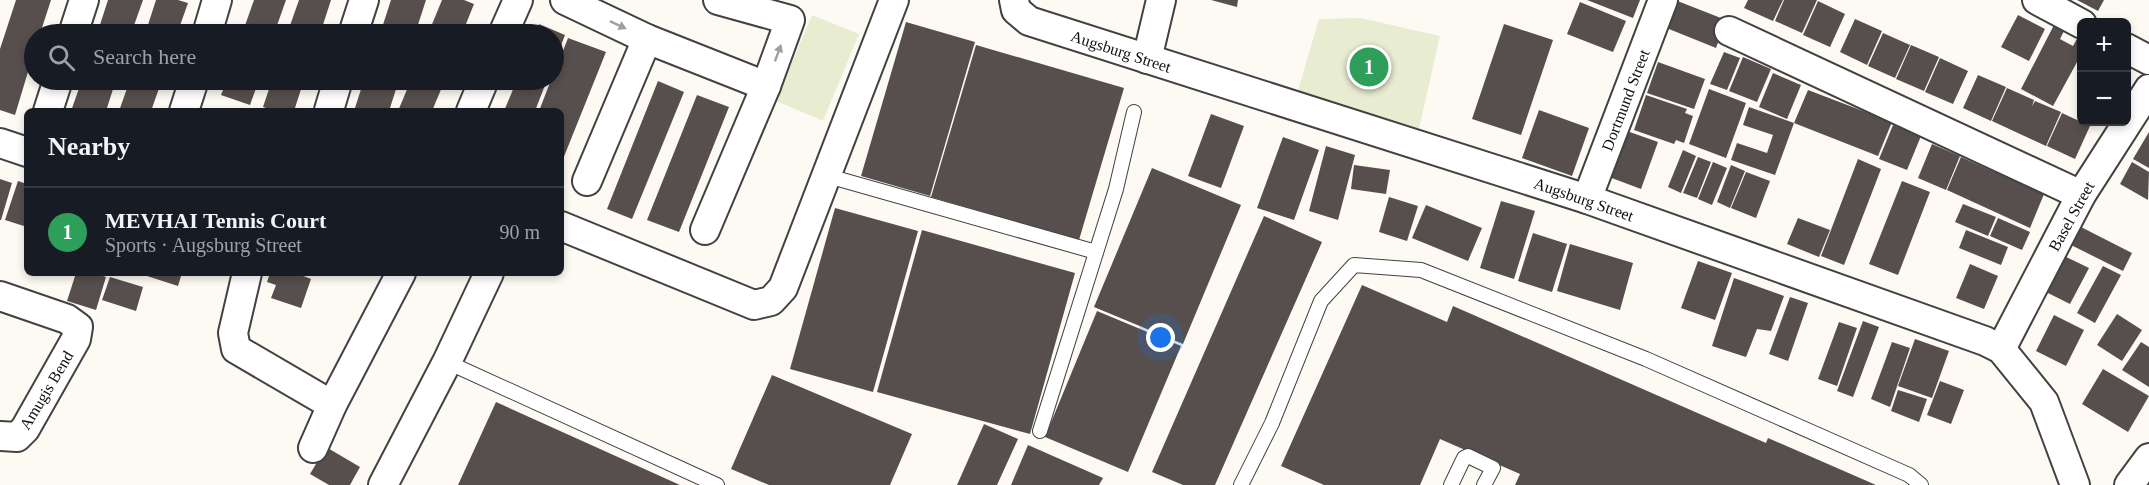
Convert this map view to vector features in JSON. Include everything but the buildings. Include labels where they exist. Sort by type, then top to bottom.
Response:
[{"type":"street","points":[[76,24],[84,0]]},
{"type":"street","points":[[210,24],[217,0]]},
{"type":"street","points":[[356,24],[364,0]]},
{"type":"street","points":[[507,24],[518,0]]},
{"type":"street","points":[[565,0],[647,39],[765,86]]},
{"type":"street","points":[[705,230],[790,20],[718,0]]},
{"type":"street","points":[[564,227],[754,305],[771,301],[783,288],[894,0]]},
{"type":"street","points":[[1147,59],[1161,0]]},
{"type":"street","name":"Dortmund Street","points":[[1587,199],[1663,0]]},
{"type":"street","points":[[2037,0],[2077,21]]},
{"type":"street","name":"Augsburg Street","points":[[1015,5],[1029,21],[1587,199],[1985,341],[2001,349],[2044,402],[2075,485]]},
{"type":"street","points":[[1730,31],[2081,195]]},
{"type":"street","points":[[587,181],[647,39]]},
{"type":"street","points":[[2131,50],[2149,60]]},
{"type":"street","name":"Basel Street","points":[[2001,349],[2081,195],[2149,89]]},
{"type":"street","points":[[49,108],[55,90]]},
{"type":"street","points":[[185,108],[191,90]]},
{"type":"street","points":[[329,108],[335,90]]},
{"type":"street","points":[[472,108],[480,90]]},
{"type":"street","points":[[0,143],[24,151]]},
{"type":"street","points":[[246,276],[233,333],[236,350],[332,405]]},
{"type":"street","points":[[313,448],[332,405],[399,276]]},
{"type":"street","points":[[383,485],[447,362],[488,276]]},
{"type":"street","name":"Amugis Bend","points":[[0,296],[67,319],[78,327],[76,339],[25,429],[17,437],[0,436]]},
{"type":"street","points":[[2129,485],[2149,458]]},
{"type":"lane","points":[[1040,431],[1116,189],[1134,112]]},
{"type":"lane","points":[[828,176],[1096,252]]},
{"type":"lane","points":[[1241,485],[1272,423],[1321,301],[1354,265],[1421,270],[1646,359],[1909,476],[1921,485]]},
{"type":"lane","points":[[447,362],[717,485]]},
{"type":"lane","points":[[1451,485],[1464,458],[1468,456],[1493,468],[1484,485]]},
{"type":"green space","points":[[812,15],[859,34],[823,121],[776,101]]},
{"type":"green space","points":[[1361,18],[1440,36],[1418,133],[1296,97],[1319,19]]},
{"type":"place","name":"MEVHAI Tennis Court","points":[[1369,67]]}]
